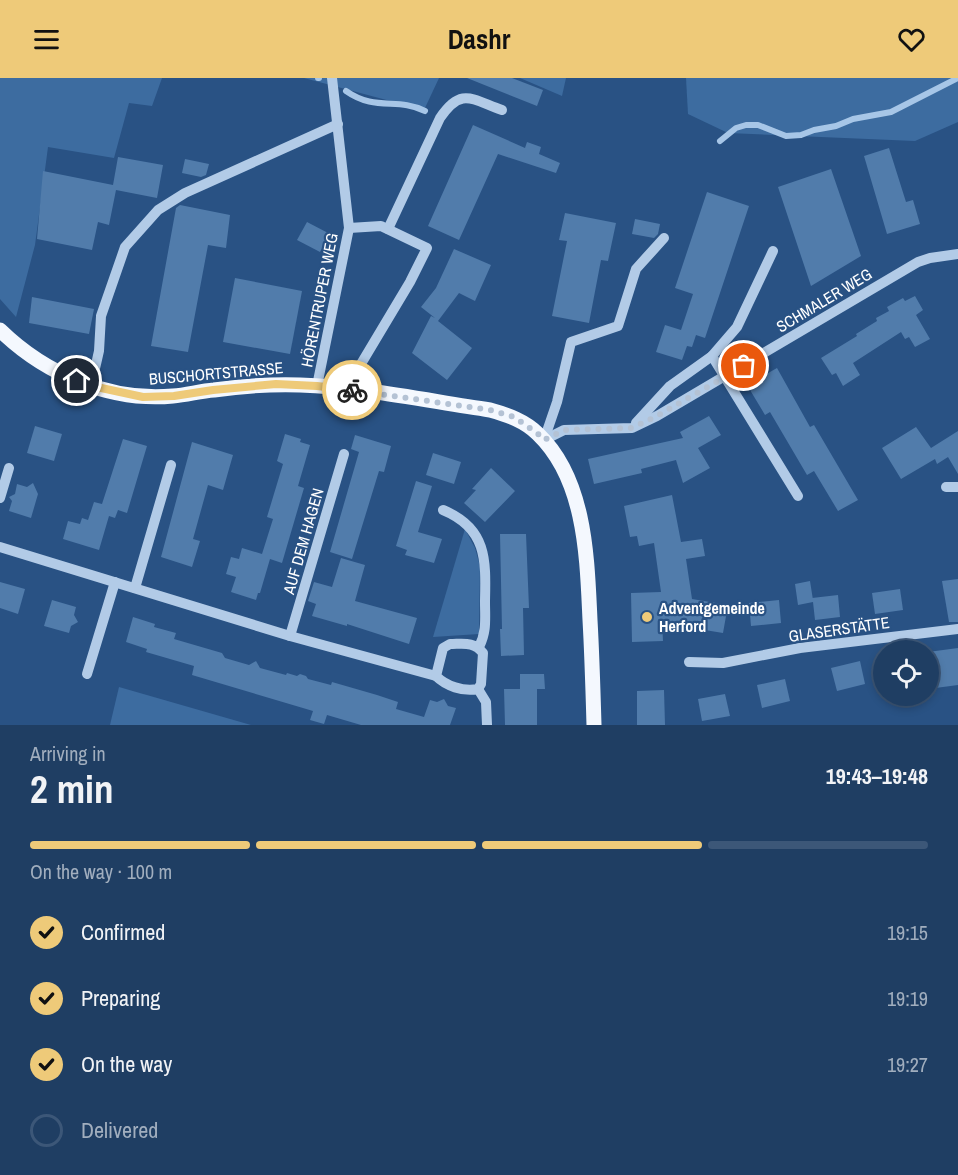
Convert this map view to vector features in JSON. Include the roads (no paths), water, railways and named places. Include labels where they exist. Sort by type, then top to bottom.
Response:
[{"type":"main road","name":"BUSCHORTSTRASSE","points":[[0,330],[15,345],[63,375],[92,386],[143,397],[174,396],[276,384],[317,386],[490,410],[514,417],[544,440],[560,462],[572,488],[588,570],[594,725]]},
{"type":"street","name":"HÖRENTRUPER WEG","points":[[317,386],[349,228],[332,78]]},
{"type":"street","points":[[388,229],[440,118],[450,104],[459,98],[474,100],[502,110]]},
{"type":"street","points":[[92,386],[99,351],[101,316],[125,247],[158,210],[185,193],[338,124]]},
{"type":"street","points":[[346,389],[410,282],[427,248],[381,226],[349,228]]},
{"type":"street","points":[[544,440],[557,402],[571,342],[618,326],[636,269],[664,238]]},
{"type":"street","points":[[632,428],[670,386],[712,356],[737,327],[773,251]]},
{"type":"street","name":"SCHMALER WEG","points":[[544,440],[564,430],[632,428],[725,377],[918,262],[958,254]]},
{"type":"street","points":[[712,356],[798,496]]},
{"type":"street","name":"AUF DEM HAGEN","points":[[290,636],[344,454]]},
{"type":"street","points":[[135,588],[171,465]]},
{"type":"street","points":[[0,498],[9,468]]},
{"type":"street","points":[[946,487],[958,487]]},
{"type":"street","points":[[443,510],[458,516],[468,526],[480,544],[486,564],[485,635],[479,647]]},
{"type":"street","points":[[0,547],[290,636],[436,676],[445,684],[472,690],[478,689]]},
{"type":"street","points":[[87,674],[115,582]]},
{"type":"street","name":"GLASERSTÄTTE","points":[[689,662],[723,663],[800,648],[958,629]]},
{"type":"street","points":[[436,676],[443,648],[450,644],[471,644],[479,647],[483,653],[481,684],[478,689]]},
{"type":"street","points":[[478,689],[486,702],[487,725]]},
{"type":"waterway","points":[[720,141],[736,128],[746,125],[758,125],[786,136],[801,135],[853,119],[891,112],[958,78]]},
{"type":"waterway","points":[[346,91],[367,101],[405,105],[425,111]]},
{"type":"place","name":"Adventgemeinde Herford","points":[[647,617]]}]
